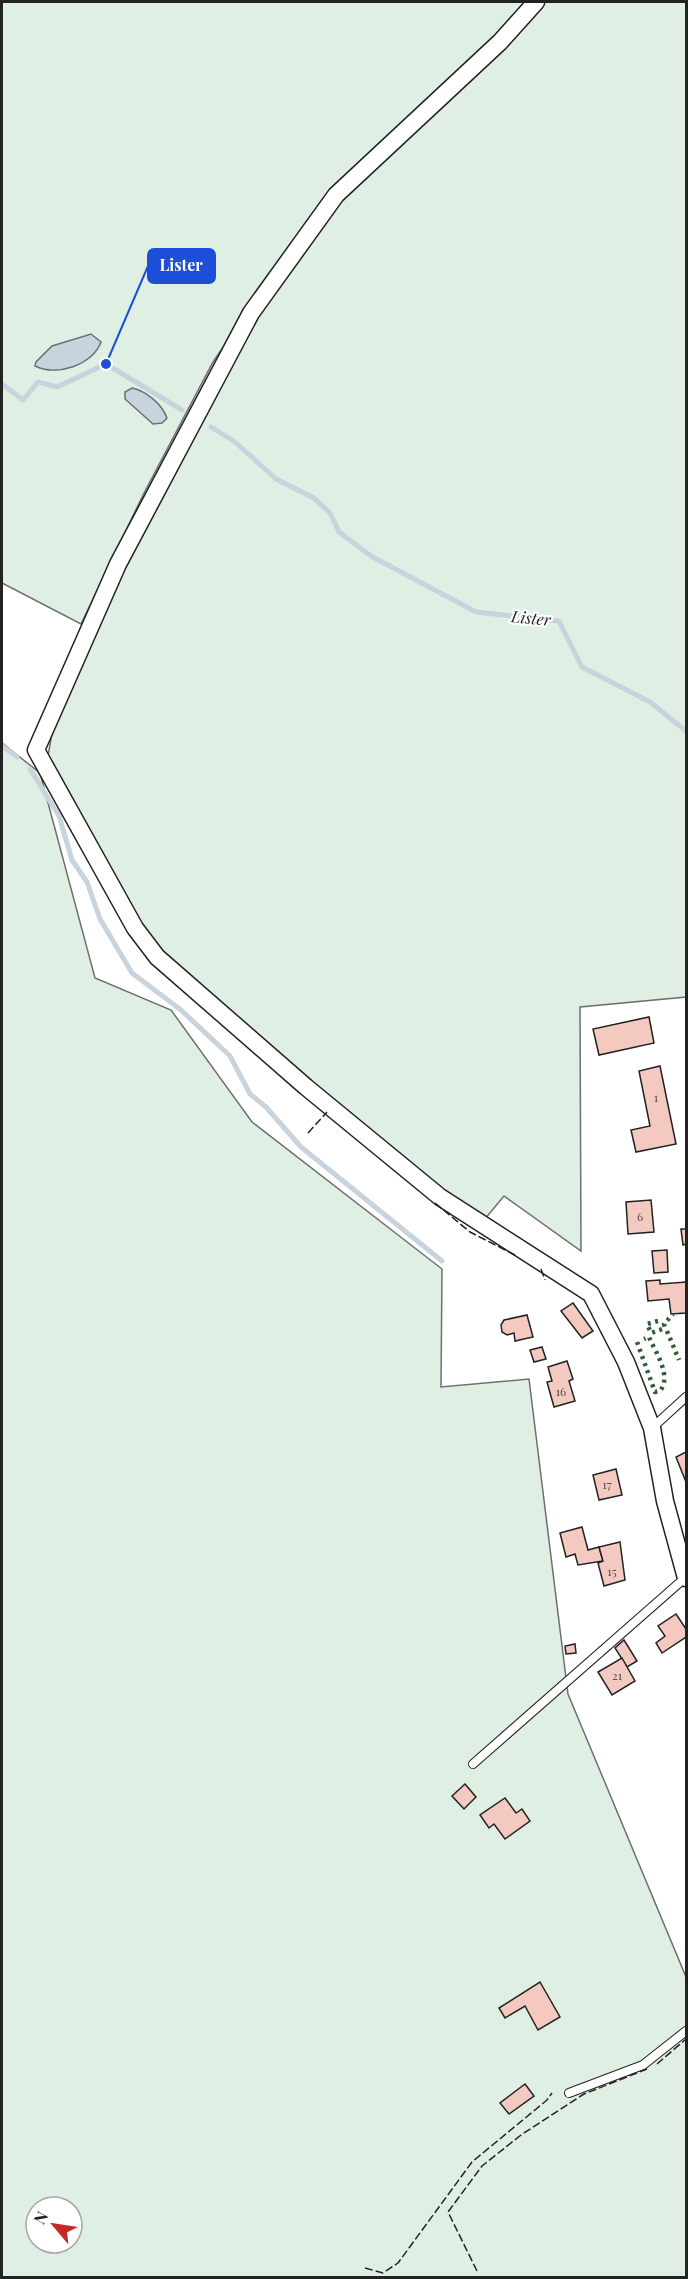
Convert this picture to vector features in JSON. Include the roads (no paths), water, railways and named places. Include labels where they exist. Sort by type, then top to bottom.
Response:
[{"type":"street","points":[[536,2],[500,42],[336,195],[251,313],[118,564],[36,750],[135,928],[157,957],[306,1087],[440,1197],[591,1294],[626,1362],[652,1428],[665,1501],[686,1577]]},
{"type":"lane","points":[[652,1428],[687,1397]]},
{"type":"lane","points":[[473,1764],[686,1577]]},
{"type":"lane","points":[[568,2093],[643,2065],[687,2031]]},
{"type":"waterway","name":"Lister","points":[[2,384],[23,400],[38,382],[57,387],[106,364],[182,410]]},
{"type":"waterway","name":"Lister","points":[[211,427],[235,442],[276,479],[314,498],[330,513],[339,532],[371,556],[476,612],[559,621],[582,667],[650,702],[686,731]]},
{"type":"waterway","points":[[2,746],[17,757]]},
{"type":"waterway","points":[[30,769],[59,816],[72,860],[87,882],[100,919],[132,973],[181,1010],[230,1056],[250,1094],[266,1107],[301,1147],[442,1261]]},
{"type":"place","name":"Lister","points":[[106,364]]}]
